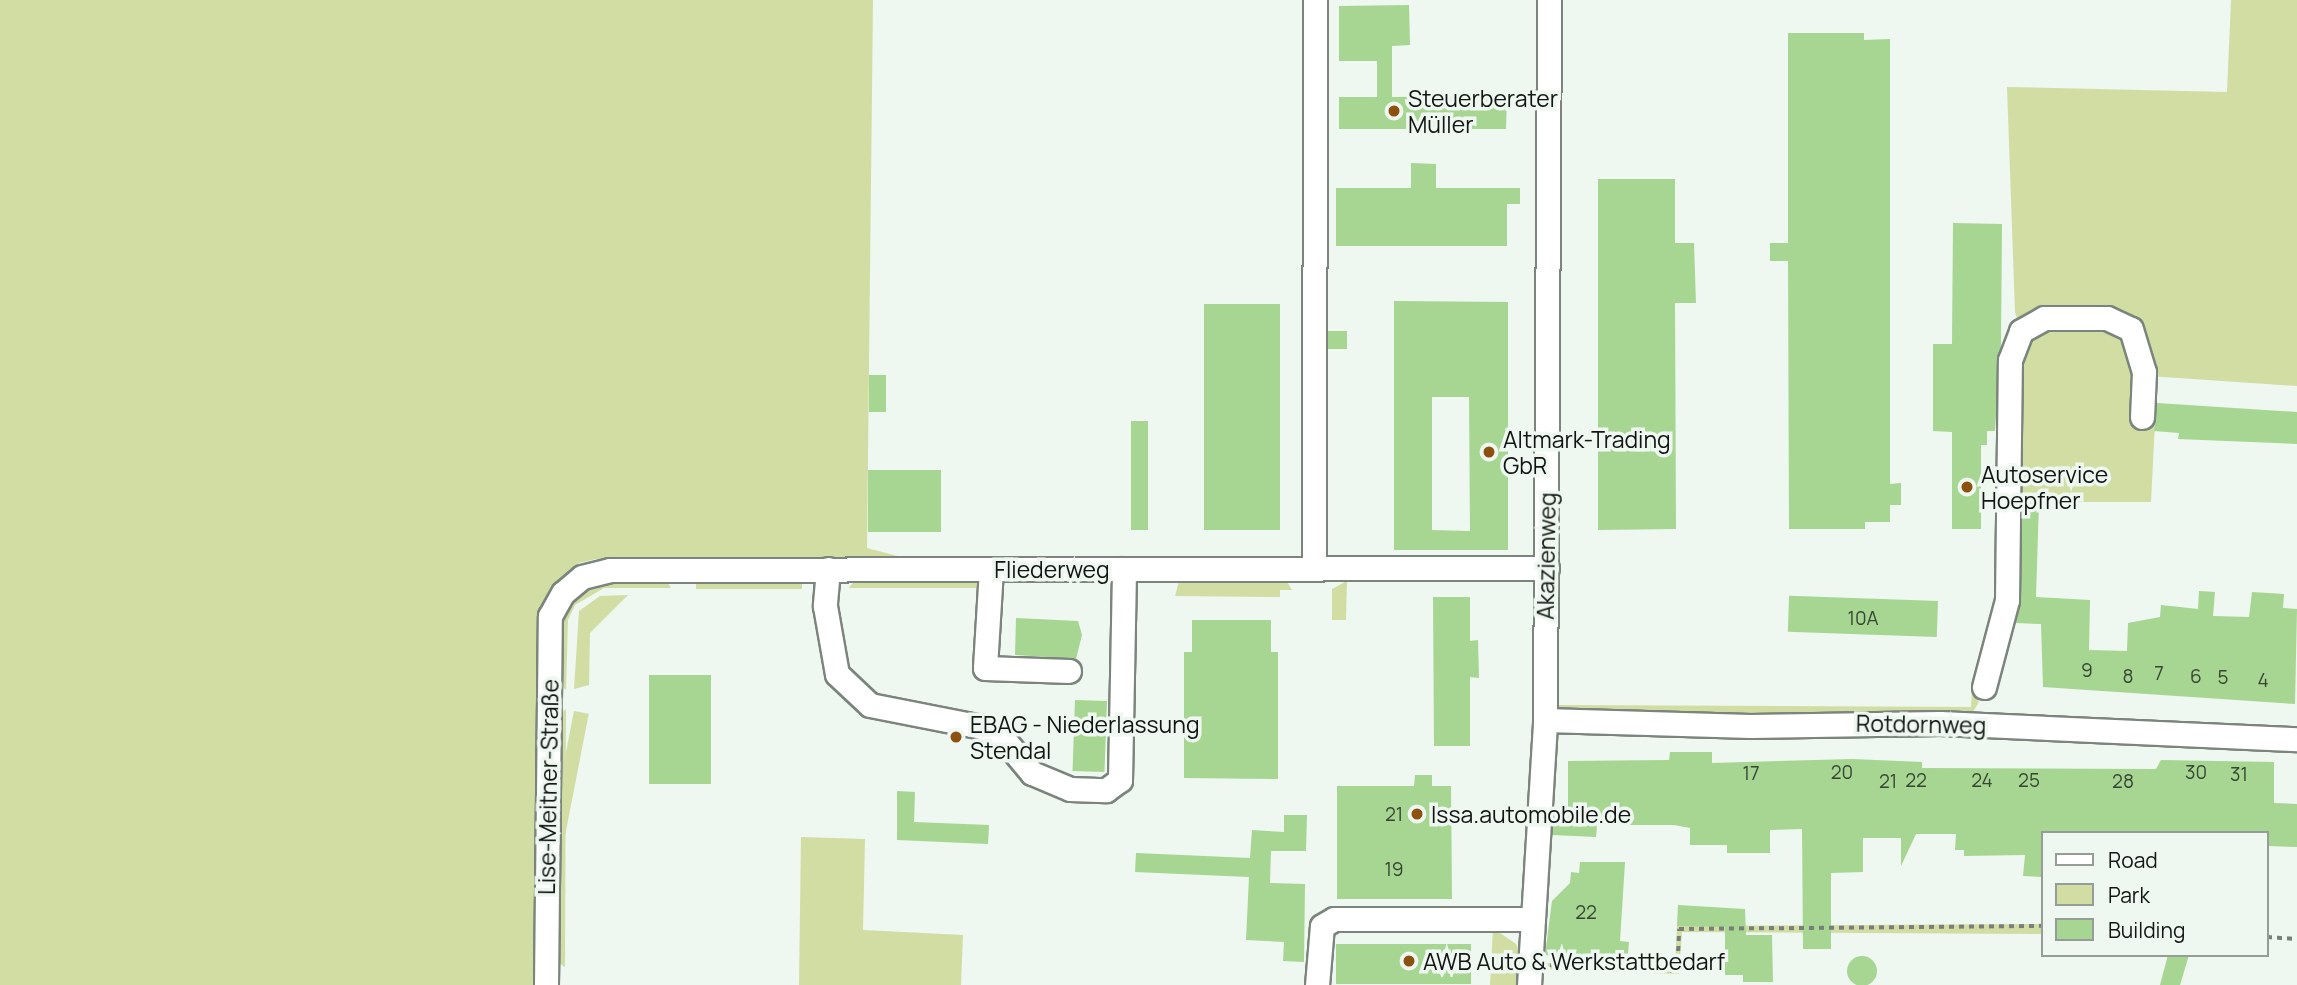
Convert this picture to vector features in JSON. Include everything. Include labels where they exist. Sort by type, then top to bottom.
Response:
[{"type":"street","points":[[1314,568],[1315,0]]},
{"type":"street","name":"Akazienweg","points":[[1530,975],[1545,720],[1549,0]]},
{"type":"street","points":[[1984,687],[2007,600],[2010,360],[2021,331],[2044,318],[2088,317],[2107,318],[2131,329],[2144,372],[2142,417]]},
{"type":"street","name":"Fliederweg","points":[[563,593],[582,578],[610,570],[1547,568]]},
{"type":"street","points":[[828,569],[825,606],[836,674],[870,705],[982,727],[1002,737],[1032,773],[1070,789],[1106,790],[1121,780],[1124,569]]},
{"type":"street","points":[[991,569],[985,668],[1069,671]]},
{"type":"street","name":"Lise-Meitner-Straße","points":[[546,985],[550,616],[563,593]]},
{"type":"street","name":"Rotdornweg","points":[[1545,720],[1749,726],[1940,723],[2297,738]]},
{"type":"street","points":[[1317,985],[1322,926],[1334,919],[1533,919]]},
{"type":"path","points":[[1530,975],[1677,971],[1679,929],[2042,926]]},
{"type":"path","points":[[2269,937],[2297,939]]},
{"type":"green space","points":[[0,0],[873,0],[867,548],[909,559],[596,559],[579,563],[550,587],[538,620],[535,985],[0,985]]},
{"type":"green space","points":[[2231,0],[2297,0],[2297,386],[2149,376],[2129,321],[2017,319],[2015,312],[2007,87],[2227,92]]},
{"type":"green space","points":[[2040,324],[2118,328],[2148,401],[2156,403],[2151,502],[2010,502],[2019,349]]},
{"type":"green space","points":[[608,579],[666,580],[671,588],[604,588],[575,605],[568,620],[566,690],[559,683],[560,618],[576,595]]},
{"type":"green space","points":[[977,579],[981,588],[849,588],[855,580]]},
{"type":"green space","points":[[696,580],[802,580],[802,589],[696,589]]},
{"type":"green space","points":[[1286,580],[1292,590],[1280,590],[1280,597],[1175,596],[1179,581]]},
{"type":"green space","points":[[1347,581],[1346,620],[1332,620],[1332,589]]},
{"type":"green space","points":[[628,595],[590,633],[589,685],[574,689],[579,611],[600,596]]},
{"type":"green space","points":[[1972,691],[1979,702],[1971,715],[1794,713],[1776,719],[1770,713],[1685,713],[1679,718],[1560,710],[1557,705],[1971,707]]},
{"type":"green space","points":[[566,709],[565,967],[557,962],[559,715]]},
{"type":"green space","points":[[574,711],[589,714],[536,983],[522,980]]},
{"type":"green space","points":[[801,837],[865,839],[863,930],[963,935],[961,985],[799,985]]},
{"type":"green space","points":[[2042,924],[2042,934],[1682,932],[1679,974],[1543,969],[1543,963],[1675,965],[1677,926]]},
{"type":"green space","points":[[1493,928],[1516,944],[1521,955],[1518,985],[1490,985]]},
{"type":"building","points":[[1409,5],[1410,45],[1392,46],[1392,97],[1507,96],[1506,129],[1339,129],[1339,97],[1377,97],[1377,61],[1339,61],[1339,6]]},
{"type":"building","points":[[1788,33],[1864,33],[1864,40],[1890,39],[1890,484],[1901,483],[1901,505],[1890,505],[1890,522],[1865,522],[1865,529],[1789,529],[1788,261],[1770,261],[1770,243],[1788,243]]},
{"type":"building","points":[[1411,163],[1436,164],[1436,188],[1520,188],[1520,204],[1507,204],[1507,246],[1336,246],[1336,188],[1411,188]]},
{"type":"building","points":[[1598,179],[1675,179],[1675,243],[1694,243],[1696,303],[1675,303],[1676,529],[1598,530]]},
{"type":"building","points":[[1953,223],[2002,224],[2001,343],[1995,431],[1987,431],[1987,445],[1981,445],[1981,529],[1952,529],[1952,432],[1933,431],[1933,344],[1952,344]]},
{"type":"building","points":[[1394,301],[1508,302],[1508,550],[1394,550]],"holes":[[[1432,397],[1469,397],[1470,531],[1432,530]]]},
{"type":"building","points":[[1204,304],[1280,304],[1280,530],[1204,530]]},
{"type":"building","points":[[1328,331],[1347,331],[1347,349],[1328,349]]},
{"type":"building","points":[[869,375],[886,375],[886,412],[869,412]]},
{"type":"building","points":[[2157,403],[2297,412],[2297,444],[2178,439],[2179,433],[2154,431]]},
{"type":"building","points":[[1131,421],[1148,421],[1148,530],[1131,530]]},
{"type":"building","points":[[868,470],[941,470],[941,532],[868,532]]},
{"type":"building","points":[[2022,502],[2039,502],[2036,597],[2090,600],[2089,650],[2127,651],[2128,623],[2160,617],[2161,605],[2198,609],[2199,591],[2215,592],[2213,616],[2249,617],[2252,592],[2284,594],[2283,608],[2297,609],[2295,704],[2043,687],[2041,624],[2016,623]]},
{"type":"building","points":[[1789,596],[1938,601],[1937,637],[1788,632]]},
{"type":"building","points":[[1433,597],[1470,597],[1470,641],[1478,640],[1479,678],[1470,677],[1470,746],[1434,746]]},
{"type":"building","points":[[1016,618],[1078,621],[1082,635],[1076,659],[1015,655]]},
{"type":"building","points":[[1192,620],[1271,620],[1271,652],[1278,652],[1278,779],[1184,778],[1184,652],[1192,652]]},
{"type":"building","points":[[649,675],[711,675],[711,784],[649,784]]},
{"type":"building","points":[[1075,700],[1107,701],[1105,772],[1073,771]]},
{"type":"building","points":[[1670,752],[1712,752],[1712,763],[1852,759],[1922,762],[1922,768],[2156,769],[2161,760],[2274,762],[2274,803],[2297,804],[2297,847],[2269,846],[2269,831],[2042,831],[2041,877],[2023,876],[2025,855],[1964,856],[1964,850],[1955,850],[1956,834],[1916,834],[1901,866],[1901,838],[1863,838],[1863,872],[1831,873],[1831,949],[1803,949],[1802,829],[1770,830],[1770,853],[1727,853],[1727,845],[1690,845],[1690,828],[1674,825],[1597,825],[1596,837],[1552,835],[1553,816],[1568,817],[1568,761],[1669,760]]},
{"type":"building","points":[[1415,775],[1432,775],[1432,786],[1451,786],[1452,899],[1337,899],[1337,786],[1414,786]]},
{"type":"building","points":[[897,791],[915,792],[914,822],[989,825],[988,844],[897,840]]},
{"type":"building","points":[[1284,815],[1307,815],[1306,851],[1271,851],[1270,883],[1305,884],[1304,962],[1283,961],[1284,942],[1246,940],[1249,877],[1135,872],[1136,853],[1250,858],[1252,830],[1284,832]]},
{"type":"building","points":[[1580,862],[1625,862],[1620,941],[1629,942],[1627,964],[1545,955],[1552,901],[1570,883],[1571,872],[1579,873]]},
{"type":"building","points":[[1678,905],[1745,909],[1746,935],[1772,935],[1773,982],[1743,982],[1743,975],[1725,975],[1725,927],[1677,926]]},
{"type":"building","points":[[1336,944],[1471,944],[1471,984],[1336,984]]},
{"type":"building","points":[[1862,956],[1868,957],[1876,965],[1876,977],[1868,985],[1862,986],[1856,985],[1848,977],[1847,971],[1848,965],[1856,957]]},
{"type":"building","points":[[2167,957],[2188,957],[2180,985],[2160,985]]},
{"type":"place","name":"Steuerberater Müller","points":[[1394,111]]},
{"type":"place","name":"Altmark-Trading GbR","points":[[1489,452]]},
{"type":"place","name":"Autoservice Hoepfner","points":[[1967,487]]},
{"type":"place","name":"EBAG - Niederlassung Stendal","points":[[956,737]]},
{"type":"place","name":"Issa.automobile.de","points":[[1417,814]]},
{"type":"place","name":"AWB Auto & Werkstattbedarf","points":[[1409,961]]}]
